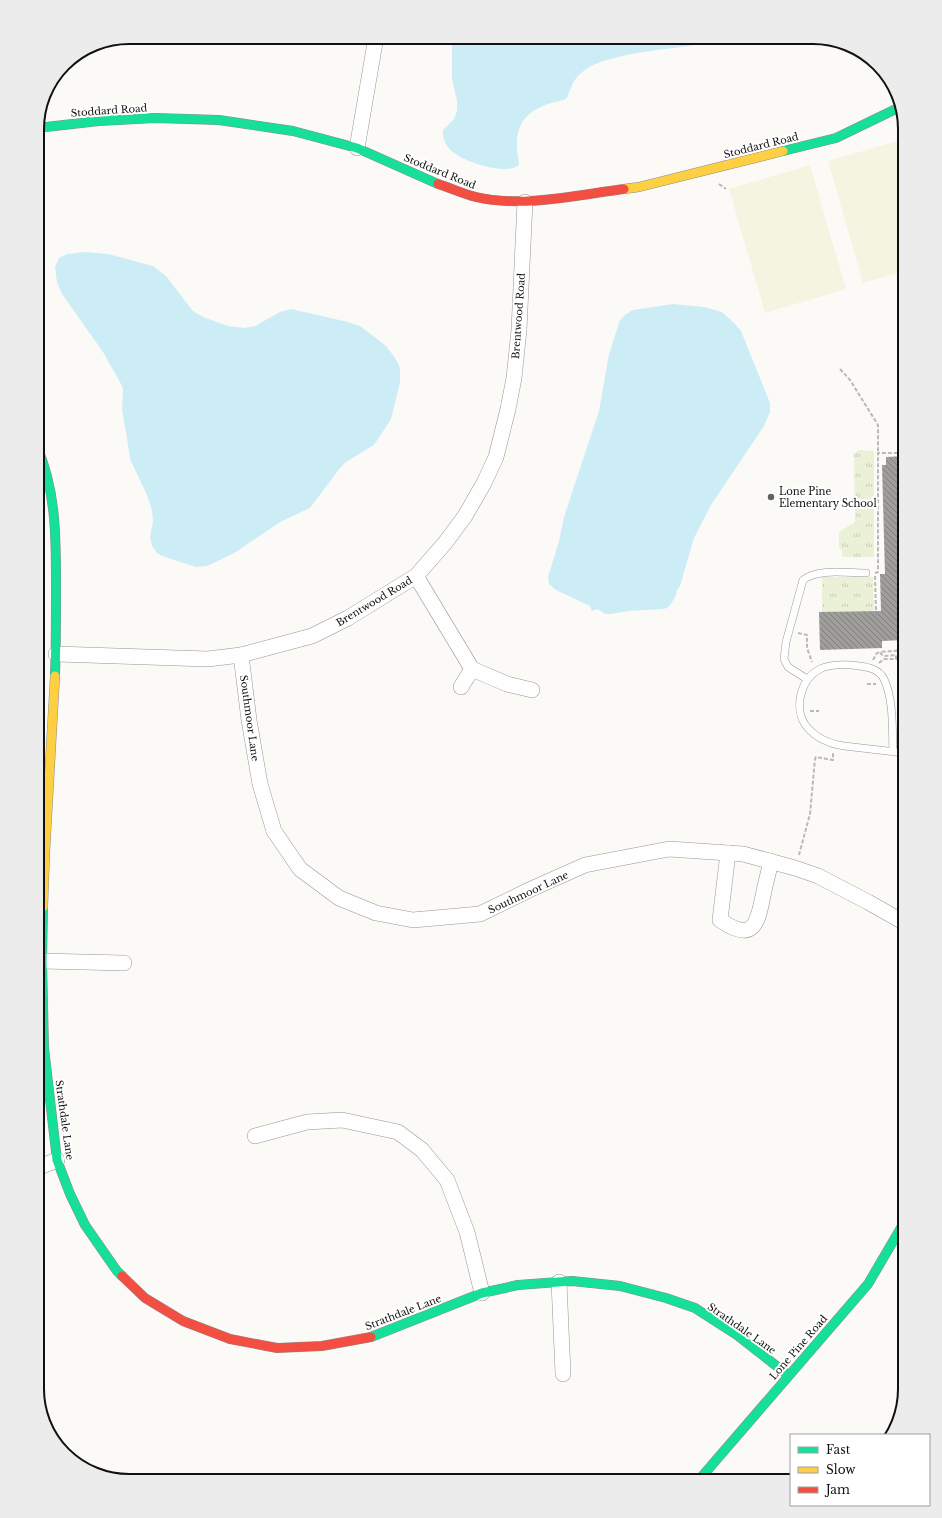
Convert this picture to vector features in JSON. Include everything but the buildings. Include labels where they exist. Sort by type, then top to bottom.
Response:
[{"type":"street","points":[[357,148],[375,44]]},
{"type":"street","name":"Stoddard Road","points":[[44,127],[100,121],[155,118],[219,120],[293,131],[357,148],[434,182],[476,197],[501,201],[525,202],[639,187],[836,138],[895,109]]},
{"type":"street","name":"Brentwood Road","points":[[56,654],[208,659],[241,655],[312,636],[348,618],[416,576],[445,543],[465,516],[484,484],[496,457],[514,378],[519,330],[525,202]]},
{"type":"street","name":"Strathdale Lane","points":[[44,466],[51,495],[56,533],[56,654],[44,768]]},
{"type":"street","points":[[416,576],[472,669],[507,684],[532,690]]},
{"type":"street","name":"Southmoor Lane","points":[[241,655],[260,784],[274,831],[300,869],[339,898],[376,913],[413,920],[480,914],[529,890],[585,866],[669,849],[744,854],[771,861],[818,876],[898,919]]},
{"type":"street","points":[[461,687],[472,669]]},
{"type":"street","points":[[728,853],[720,920],[731,927],[741,930],[755,925],[760,911],[771,861]]},
{"type":"street","points":[[44,961],[124,963]]},
{"type":"street","name":"Strathdale Lane","points":[[44,1048],[58,1160],[70,1194],[85,1224],[117,1271],[145,1298],[182,1321],[230,1339],[277,1348],[322,1346],[367,1338],[482,1293],[518,1285],[572,1281],[620,1286],[666,1298],[695,1308],[737,1335],[788,1375]]},
{"type":"street","points":[[255,1136],[307,1122],[342,1120],[398,1132],[422,1150],[447,1180],[467,1232],[482,1293]]},
{"type":"street","points":[[44,1165],[58,1160]]},
{"type":"street","name":"Lone Pine Road","points":[[704,1474],[868,1284],[898,1233]]},
{"type":"street","points":[[559,1282],[563,1374]]},
{"type":"lane","points":[[807,679],[788,667],[784,659],[789,631],[803,580],[809,575],[818,573],[866,573]]},
{"type":"lane","points":[[893,752],[889,698],[884,678],[875,669],[855,665],[827,666],[818,670],[807,679],[801,692],[801,713],[806,726],[814,735],[834,744],[893,752],[898,752]]},
{"type":"path","points":[[840,369],[850,380],[878,425],[878,572],[875,573],[876,611]]},
{"type":"path","points":[[878,453],[898,453]]},
{"type":"path","points":[[866,573],[875,573]]},
{"type":"path","points":[[789,631],[807,635],[807,648],[813,663]]},
{"type":"path","points":[[875,656],[880,652],[898,651]]},
{"type":"path","points":[[878,663],[884,659],[896,659],[896,655],[884,656],[880,652]]},
{"type":"green space","points":[[898,141],[898,273],[863,283],[828,161]]},
{"type":"green space","points":[[810,165],[846,289],[765,313],[729,189]]},
{"type":"green space","points":[[859,450],[874,451],[874,557],[842,557],[842,551],[839,548],[839,532],[855,522],[854,454]]},
{"type":"green space","points":[[822,577],[873,577],[874,611],[822,612]]},
{"type":"water","points":[[452,44],[698,44],[622,56],[600,62],[585,70],[575,79],[567,98],[540,107],[524,120],[517,138],[519,163],[518,166],[511,168],[503,169],[484,166],[466,160],[448,148],[443,136],[443,130],[454,119],[457,111],[457,101],[452,79]]},
{"type":"water","points":[[85,252],[108,254],[153,266],[166,276],[193,311],[203,317],[228,326],[244,328],[255,326],[280,312],[291,309],[360,326],[385,345],[399,365],[400,382],[391,419],[374,445],[346,462],[310,508],[280,522],[236,552],[207,566],[196,567],[162,556],[157,553],[152,546],[150,537],[153,521],[152,511],[147,495],[130,459],[122,410],[123,389],[103,352],[62,294],[57,283],[55,267],[59,258],[67,254]]},
{"type":"water","points":[[673,304],[704,307],[722,312],[734,323],[741,331],[770,403],[770,412],[764,426],[711,505],[694,538],[680,586],[671,604],[667,608],[663,609],[629,611],[611,614],[606,614],[597,609],[592,611],[590,606],[556,590],[549,584],[548,577],[559,541],[564,517],[599,411],[609,354],[620,320],[633,310]]},
{"type":"traffic: fast","points":[[783,151],[836,138],[895,109]]},
{"type":"traffic: fast","points":[[44,127],[99,121],[155,118],[219,120],[293,131],[357,148],[438,184]]},
{"type":"traffic: fast","points":[[44,464],[52,500],[55,536],[55,676]]},
{"type":"traffic: fast","points":[[44,1048],[57,1160],[70,1194],[85,1225],[122,1276]]},
{"type":"traffic: fast","points":[[704,1474],[868,1284],[898,1233]]},
{"type":"traffic: fast","points":[[371,1337],[482,1293],[518,1285],[572,1281],[620,1286],[666,1298],[695,1308],[737,1335],[788,1375]]},
{"type":"traffic: slow","points":[[624,189],[639,187],[783,151]]},
{"type":"traffic: slow","points":[[44,880],[55,676]]},
{"type":"traffic: jam","points":[[438,184],[476,197],[512,201],[531,201],[569,197],[624,189]]},
{"type":"traffic: jam","points":[[122,1276],[145,1298],[183,1321],[230,1339],[277,1348],[322,1346],[371,1337]]},
{"type":"place","name":"Lone Pine Elementary School","points":[[771,497]]}]
